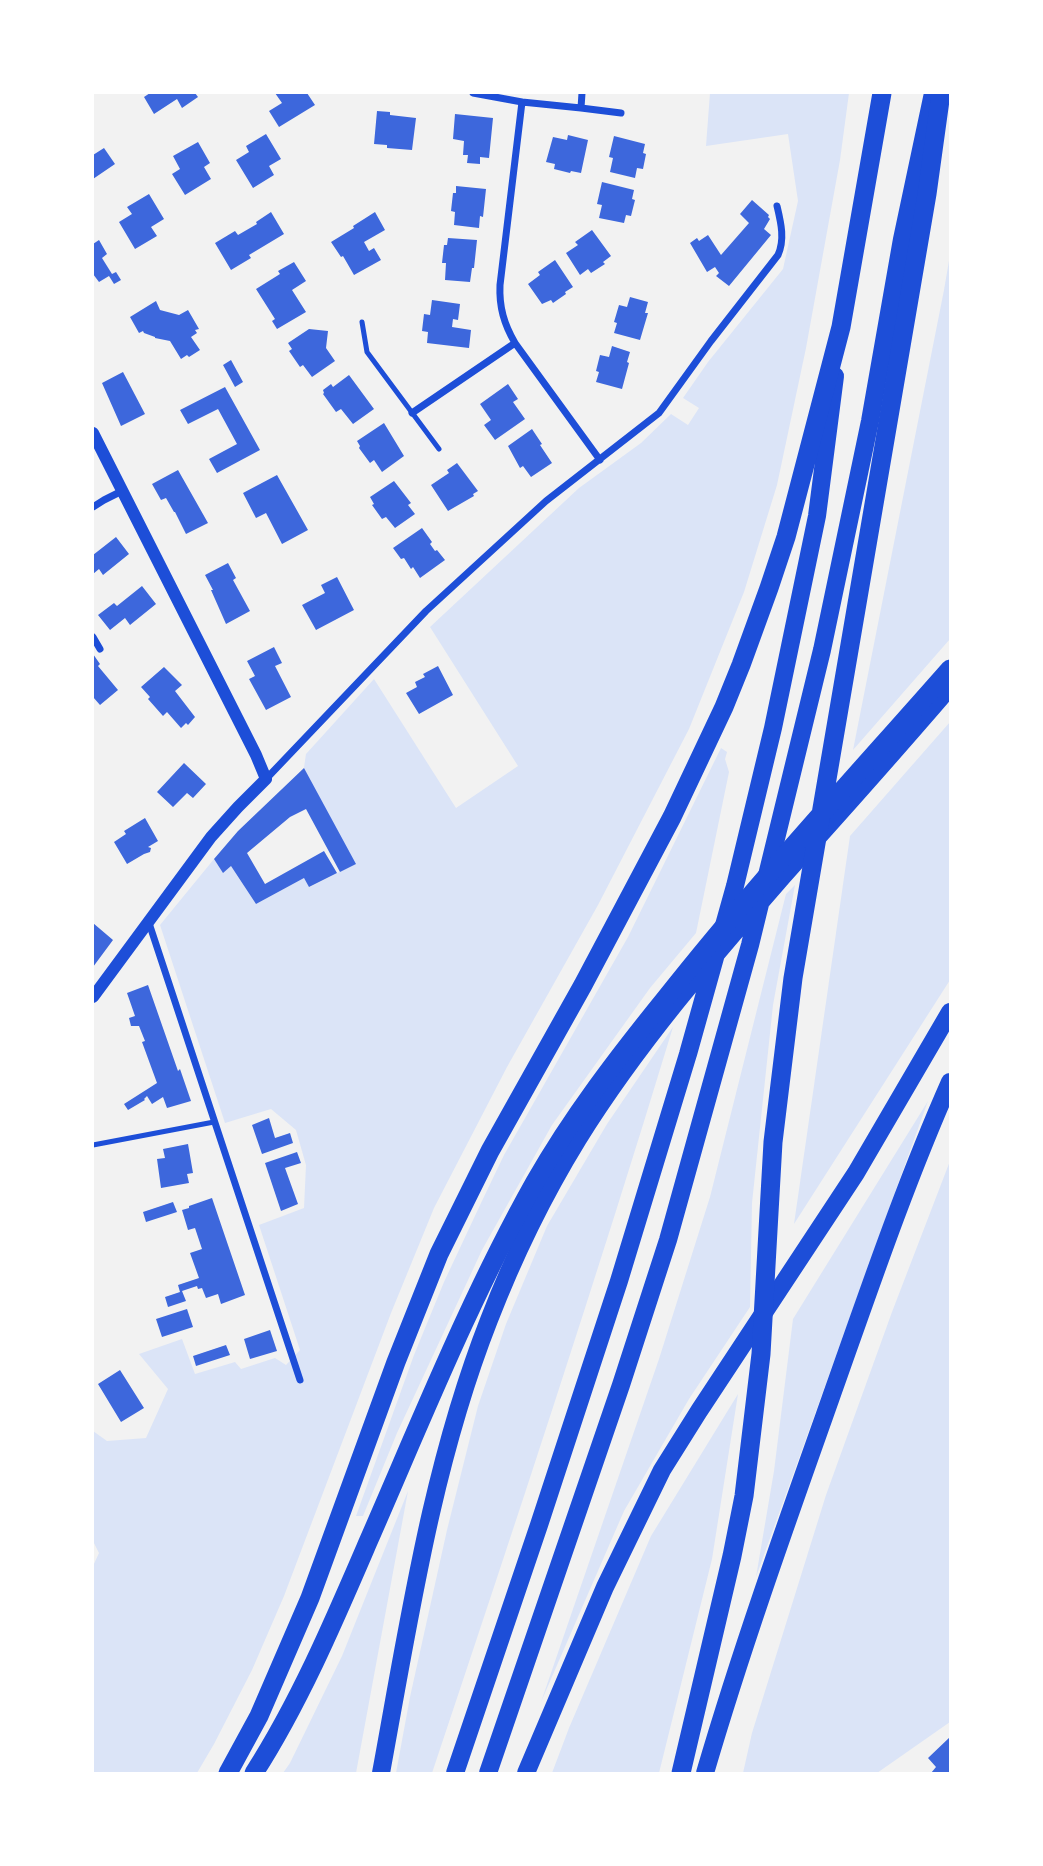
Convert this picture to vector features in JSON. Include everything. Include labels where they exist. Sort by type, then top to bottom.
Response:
[{"type":"highway","points":[[454,1773],[540,1525],[623,1269],[735,886],[773,727],[817,516],[841,327],[881,93]]},
{"type":"highway","points":[[488,1773],[668,1240],[750,945],[822,650],[933,93]]},
{"type":"highway","points":[[681,1773],[732,1556],[745,1486],[761,1354],[773,1142],[789,1004],[925,207],[941,93]]},
{"type":"highway","points":[[228,1773],[268,1696],[310,1598],[396,1362],[439,1254],[490,1151],[589,974],[672,817],[724,708],[778,561],[841,327]]},
{"type":"highway","points":[[381,1773],[432,1513],[449,1441],[466,1383],[499,1295],[548,1191],[620,1066],[713,938],[950,669]]},
{"type":"highway","points":[[254,1773],[306,1681],[442,1371],[490,1268],[551,1154],[620,1066],[718,950],[950,687]]},
{"type":"highway","points":[[526,1773],[581,1642],[662,1470],[856,1173],[950,1012]]},
{"type":"highway","points":[[705,1773],[751,1627],[858,1322],[896,1215],[950,1082]]},
{"type":"street","points":[[473,93],[523,102],[621,113]]},
{"type":"street","points":[[581,108],[582,93]]},
{"type":"street","points":[[523,102],[500,285],[503,320],[515,344],[600,460]]},
{"type":"street","points":[[93,998],[225,821],[412,624],[546,501],[659,413],[711,341],[775,261],[783,240],[778,206]]},
{"type":"street","points":[[412,413],[515,344]]},
{"type":"street","points":[[93,433],[266,779]]},
{"type":"street","points":[[93,507],[122,491]]},
{"type":"street","points":[[93,637],[100,649]]},
{"type":"street","points":[[149,923],[300,1380]]},
{"type":"lane","points":[[362,322],[367,352],[439,449]]},
{"type":"lane","points":[[93,1145],[214,1122]]},
{"type":"shaded area","points":[[710,93],[849,93],[840,160],[806,348],[777,485],[744,592],[689,729],[598,905],[507,1067],[434,1208],[391,1313],[284,1596],[252,1670],[214,1744],[197,1773],[93,1773],[93,1566],[99,1553],[93,1541],[93,1431],[107,1441],[146,1438],[168,1389],[139,1354],[182,1339],[195,1374],[235,1362],[241,1369],[275,1358],[286,1365],[300,1350],[259,1225],[304,1208],[306,1165],[296,1130],[271,1109],[225,1123],[160,925],[214,859],[223,872],[231,866],[256,904],[304,878],[310,887],[355,864],[304,768],[306,754],[374,679],[456,808],[518,766],[430,627],[579,488],[641,443],[671,414],[688,425],[699,408],[683,398],[708,362],[783,269],[798,201],[788,134],[706,146]]},
{"type":"shaded area","points":[[950,255],[950,639],[853,750],[944,290]]},
{"type":"shaded area","points":[[950,722],[950,980],[794,1224],[850,836]]},
{"type":"shaded area","points":[[721,748],[727,752],[725,759],[729,772],[696,933],[650,988],[552,1125],[482,1250],[397,1433],[363,1516],[356,1516],[414,1355],[481,1203],[504,1155],[628,937]]},
{"type":"shaded area","points":[[795,885],[773,1005],[752,1203],[750,1307],[689,1399],[624,1511],[541,1702],[659,1359],[710,1197],[786,894]]},
{"type":"shaded area","points":[[673,1027],[555,1401],[432,1773],[396,1773],[447,1530],[478,1406],[506,1324],[547,1226],[607,1124]]},
{"type":"shaded area","points":[[928,1101],[756,1577],[774,1471],[793,1319]]},
{"type":"shaded area","points":[[950,1161],[950,1722],[877,1773],[743,1773],[752,1733],[826,1495]]},
{"type":"shaded area","points":[[738,1394],[712,1559],[659,1773],[552,1773],[651,1536]]},
{"type":"shaded area","points":[[408,1491],[356,1773],[283,1773],[342,1656]]},
{"type":"building","points":[[150,93],[195,93],[198,97],[182,108],[177,99],[154,114],[144,97]]},
{"type":"building","points":[[275,93],[307,93],[315,105],[279,127],[269,111],[282,103]]},
{"type":"building","points":[[377,111],[416,118],[412,150],[374,144]]},
{"type":"building","points":[[455,114],[493,118],[489,158],[480,157],[480,164],[467,163],[468,155],[463,155],[464,141],[453,139]]},
{"type":"building","points":[[266,134],[281,159],[269,166],[274,175],[253,188],[236,160],[249,152],[246,146]]},
{"type":"building","points":[[568,135],[588,140],[581,173],[554,169],[555,164],[546,162],[553,137],[567,140]]},
{"type":"building","points":[[614,136],[645,144],[643,169],[637,168],[635,178],[610,172],[613,158],[609,157]]},
{"type":"building","points":[[198,142],[210,163],[204,167],[211,179],[185,195],[172,174],[180,169],[173,156]]},
{"type":"building","points":[[104,148],[115,164],[93,179],[93,155]]},
{"type":"building","points":[[602,182],[634,190],[632,199],[635,200],[631,216],[626,215],[624,223],[599,218],[602,205],[597,204]]},
{"type":"building","points":[[456,186],[486,189],[479,228],[454,225],[455,212],[451,211]]},
{"type":"building","points":[[149,194],[164,219],[151,227],[157,236],[135,249],[119,222],[132,214],[127,207]]},
{"type":"building","points":[[752,200],[769,215],[770,219],[764,229],[771,235],[729,286],[716,276],[719,273],[715,267],[707,272],[690,243],[708,235],[721,255],[749,223],[740,214]]},
{"type":"building","points":[[271,212],[284,234],[249,255],[251,258],[231,270],[215,243],[235,231],[238,235]]},
{"type":"building","points":[[375,212],[385,230],[364,242],[369,251],[374,248],[381,260],[354,275],[331,242]]},
{"type":"building","points":[[592,230],[611,256],[603,262],[605,264],[591,273],[588,269],[580,275],[566,253],[578,245],[575,242]]},
{"type":"building","points":[[448,238],[477,240],[470,282],[445,280],[446,263],[442,263],[444,245],[447,245]]},
{"type":"building","points":[[99,240],[107,254],[102,258],[112,274],[116,272],[121,280],[114,284],[109,276],[99,282],[93,274],[93,244]]},
{"type":"building","points":[[555,260],[573,287],[553,303],[551,300],[542,304],[528,284],[540,275],[538,272]]},
{"type":"building","points":[[294,262],[306,281],[292,290],[306,312],[277,329],[272,321],[275,319],[256,289]]},
{"type":"building","points":[[630,297],[648,302],[645,313],[648,313],[640,340],[614,333],[619,305],[627,307]]},
{"type":"building","points":[[432,300],[460,304],[458,320],[453,319],[452,327],[471,330],[469,348],[427,343],[428,332],[422,331],[424,314],[430,315]]},
{"type":"building","points":[[156,301],[160,310],[179,315],[188,310],[199,329],[195,330],[197,333],[191,337],[200,350],[181,359],[170,341],[155,338],[143,331],[139,333],[130,317]]},
{"type":"building","points":[[309,329],[328,331],[326,348],[335,361],[312,377],[303,365],[300,367],[289,351],[292,349],[288,343]]},
{"type":"building","points":[[612,346],[630,352],[622,389],[596,382],[600,355],[609,357]]},
{"type":"building","points":[[231,360],[243,382],[235,387],[223,365]]},
{"type":"building","points":[[123,372],[145,414],[121,426],[102,383]]},
{"type":"building","points":[[349,375],[374,409],[353,424],[341,409],[336,412],[323,394],[323,390],[331,384],[333,387]]},
{"type":"building","points":[[508,384],[518,399],[513,402],[525,419],[495,440],[484,425],[491,420],[480,404]]},
{"type":"building","points":[[225,387],[260,450],[217,473],[209,459],[237,444],[218,409],[188,424],[180,410]]},
{"type":"building","points":[[384,423],[404,456],[382,472],[374,460],[370,463],[357,441]]},
{"type":"building","points":[[532,429],[552,463],[531,477],[523,466],[520,468],[508,446]]},
{"type":"building","points":[[457,463],[478,491],[448,511],[431,485],[449,473],[447,470]]},
{"type":"building","points":[[178,470],[208,523],[186,534],[166,498],[161,500],[152,484]]},
{"type":"building","points":[[277,475],[308,530],[282,544],[266,513],[256,518],[243,493]]},
{"type":"building","points":[[394,481],[411,503],[408,505],[415,514],[395,528],[386,517],[382,519],[370,497]]},
{"type":"building","points":[[422,528],[435,551],[445,560],[420,578],[413,567],[411,569],[393,548]]},
{"type":"building","points":[[116,537],[129,554],[103,575],[99,569],[93,574],[93,555]]},
{"type":"building","points":[[228,563],[236,578],[233,580],[250,611],[226,624],[205,575]]},
{"type":"building","points":[[337,577],[354,610],[316,630],[302,605],[325,593],[321,585]]},
{"type":"building","points":[[142,586],[156,604],[130,625],[125,618],[110,630],[98,615],[114,603],[117,606]]},
{"type":"building","points":[[274,647],[282,663],[275,666],[291,697],[266,710],[249,679],[255,676],[247,661]]},
{"type":"building","points":[[93,654],[100,664],[98,666],[118,690],[100,705],[93,697]]},
{"type":"building","points":[[438,666],[453,695],[419,714],[406,693],[417,687],[415,682],[425,677],[423,674]]},
{"type":"building","points":[[164,667],[182,685],[175,691],[195,717],[181,728],[167,712],[163,716],[141,687]]},
{"type":"building","points":[[184,763],[206,784],[193,798],[187,793],[173,807],[157,792]]},
{"type":"building","points":[[304,768],[356,864],[340,872],[306,809],[290,817],[247,853],[265,884],[324,851],[337,873],[309,887],[304,878],[256,904],[231,866],[223,873],[214,859],[238,831]]},
{"type":"building","points":[[145,818],[158,841],[148,847],[151,848],[150,852],[127,864],[114,842],[126,834],[124,831]]},
{"type":"building","points":[[93,923],[113,940],[93,967]]},
{"type":"building","points":[[148,985],[191,1101],[167,1108],[163,1097],[152,1104],[147,1096],[128,1110],[124,1104],[157,1083],[139,1026],[131,1026],[129,1018],[135,1016],[127,993]]},
{"type":"building","points":[[269,1118],[275,1138],[290,1133],[293,1143],[262,1154],[252,1125]]},
{"type":"building","points":[[188,1144],[193,1173],[187,1174],[189,1183],[161,1188],[157,1159],[165,1158],[163,1149]]},
{"type":"building","points":[[297,1152],[301,1163],[285,1168],[298,1204],[281,1211],[265,1163]]},
{"type":"building","points":[[212,1198],[245,1295],[221,1304],[218,1294],[206,1298],[202,1288],[198,1289],[197,1286],[182,1291],[186,1301],[168,1307],[165,1297],[180,1292],[178,1285],[199,1278],[190,1253],[202,1249],[195,1228],[188,1230],[182,1210]]},
{"type":"building","points":[[173,1202],[177,1212],[146,1222],[143,1212]]},
{"type":"building","points":[[187,1309],[193,1327],[162,1337],[156,1319]]},
{"type":"building","points":[[270,1330],[277,1351],[250,1359],[244,1339]]},
{"type":"building","points":[[226,1345],[230,1355],[196,1366],[193,1356]]},
{"type":"building","points":[[120,1370],[144,1408],[121,1422],[98,1384]]},
{"type":"building","points":[[950,1737],[950,1773],[931,1773],[936,1767],[928,1758]]}]
